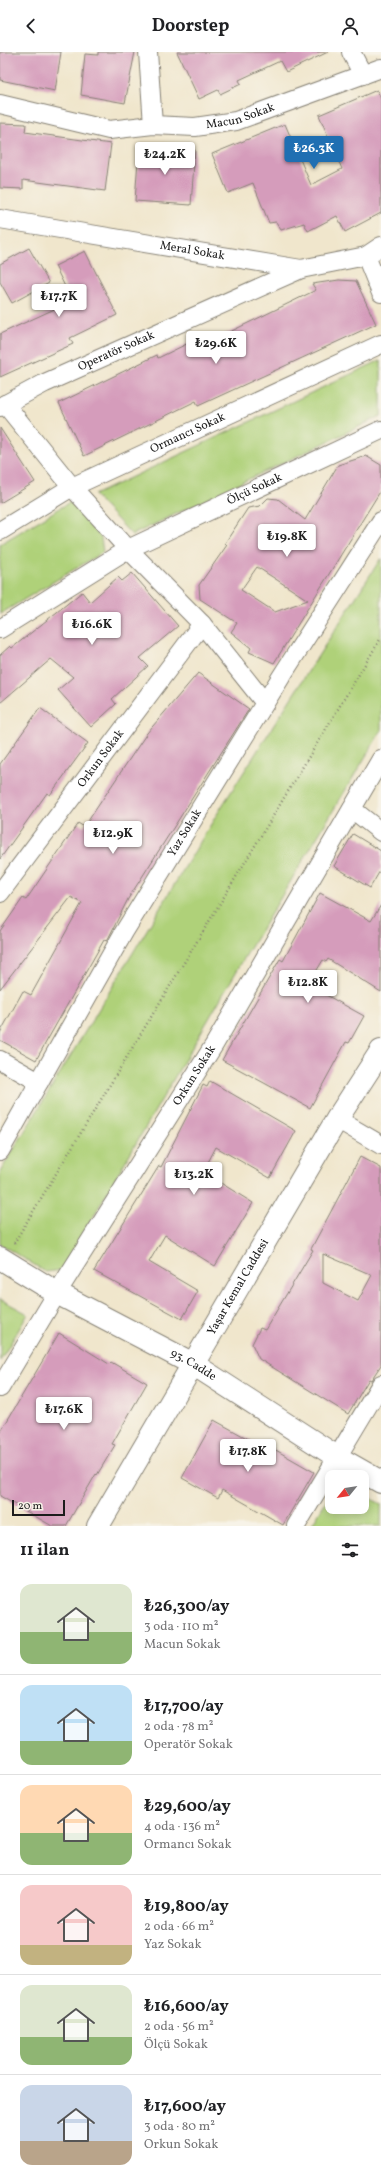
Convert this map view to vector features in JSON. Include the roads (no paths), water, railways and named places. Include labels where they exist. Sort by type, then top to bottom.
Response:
[{"type":"street","points":[[148,52],[152,125]]},
{"type":"street","points":[[351,52],[363,75]]},
{"type":"street","name":"Macun Sokak","points":[[0,104],[109,130],[152,125],[196,127],[236,121],[381,68]]},
{"type":"street","name":"Meral Sokak","points":[[0,219],[301,269],[366,256],[381,246]]},
{"type":"street","points":[[366,256],[381,293]]},
{"type":"street","name":"Operatör Sokak","points":[[3,405],[45,384],[301,269]]},
{"type":"street","name":"Ormancı Sokak","points":[[0,531],[72,487],[381,344]]},
{"type":"street","points":[[3,405],[72,487],[128,549],[202,624],[265,703]]},
{"type":"street","name":"Ölçü Sokak","points":[[0,629],[128,549],[381,430]]},
{"type":"street","name":"Yaz Sokak","points":[[0,1151],[124,932],[265,703],[381,521]]},
{"type":"street","name":"Orkun Sokak","points":[[0,893],[202,624]]},
{"type":"street","name":"Orkun Sokak","points":[[0,1388],[57,1293],[214,1045],[381,759]]},
{"type":"street","points":[[352,809],[381,832]]},
{"type":"street","name":"Yaşar Kemal Caddesi","points":[[98,1526],[337,1119],[381,1051]]},
{"type":"street","points":[[0,1060],[39,1082]]},
{"type":"street","points":[[337,1119],[381,1145]]},
{"type":"street","name":"93. Cadde","points":[[2,1259],[57,1293],[193,1364],[337,1458],[381,1482]]},
{"type":"street","points":[[296,1526],[381,1384]]}]
